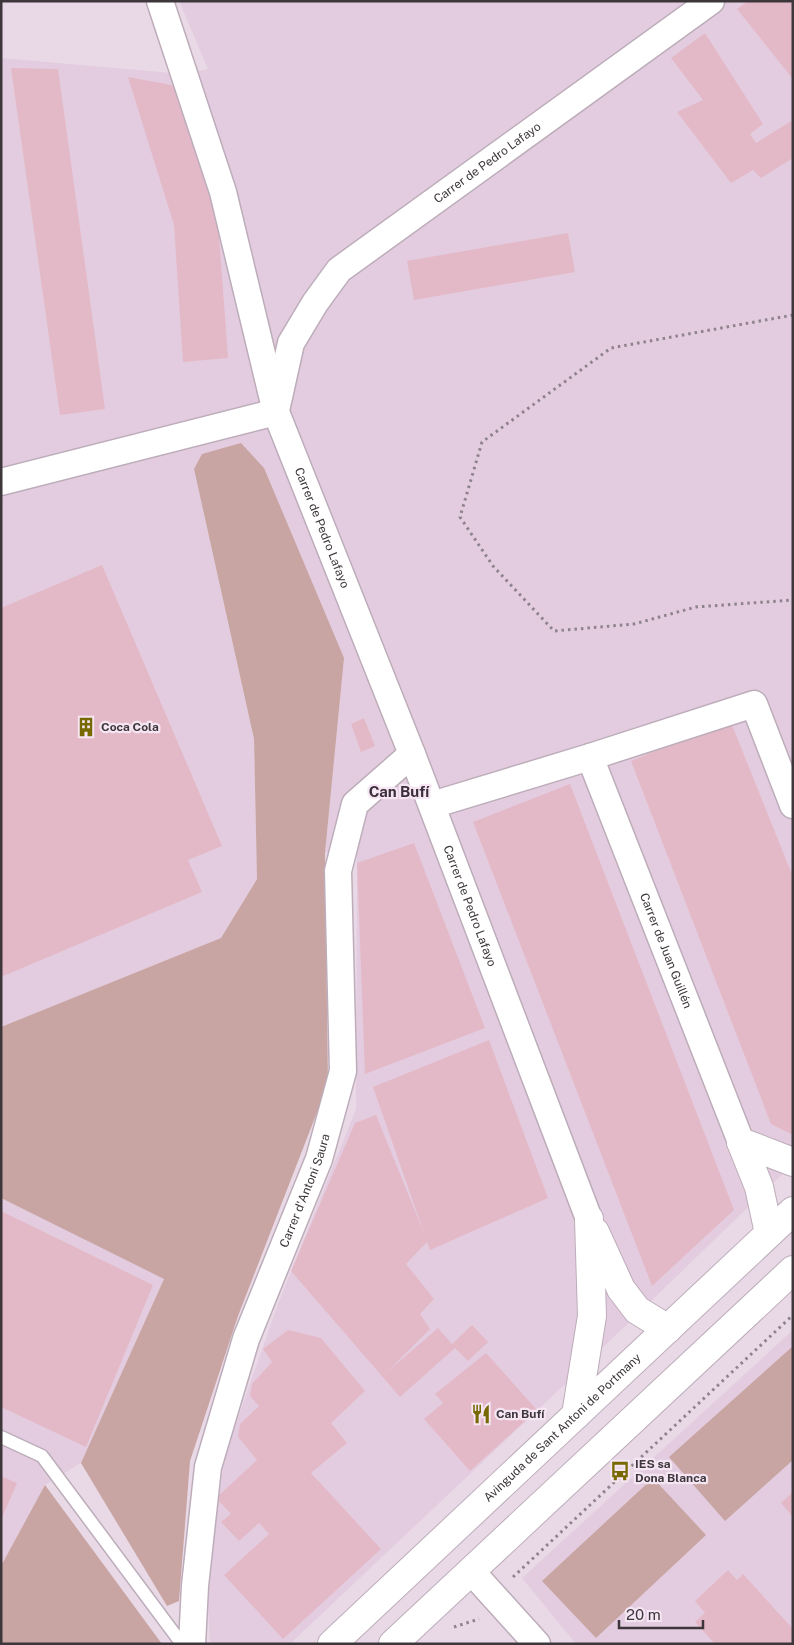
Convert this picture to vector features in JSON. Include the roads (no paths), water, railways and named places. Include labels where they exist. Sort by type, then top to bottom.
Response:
[{"type":"main road","points":[[741,1142],[793,1162]]},
{"type":"main road","points":[[741,1142],[759,1187],[769,1233]]},
{"type":"main road","name":"Avinguda de Sant Antoni de Portmany","points":[[332,1644],[793,1211]]},
{"type":"main road","points":[[590,1219],[621,1289],[637,1310],[668,1329]]},
{"type":"main road","points":[[576,1415],[592,1316],[590,1219]]},
{"type":"main road","points":[[393,1644],[793,1270]]},
{"type":"street","points":[[1,482],[276,412],[223,192],[160,1]]},
{"type":"street","name":"Carrer de Pedro Lafayo","points":[[590,1219],[432,804],[276,412],[291,343],[315,303],[339,270],[711,1]]},
{"type":"street","points":[[432,804],[590,758],[754,704],[793,805]]},
{"type":"street","name":"Carrer d'Antoni Saura","points":[[192,1644],[195,1586],[208,1467],[246,1339],[319,1159],[343,1071],[338,871],[355,804],[412,754]]},
{"type":"street","name":"Carrer de Juan Guillén","points":[[590,758],[741,1142]]},
{"type":"street","points":[[471,1571],[536,1644]]},
{"type":"lane","points":[[1,1437],[42,1456],[182,1644]]},
{"type":"place","name":"Coca Cola","points":[[86,727]]},
{"type":"place","name":"Can Bufí","points":[[481,1414]]},
{"type":"place","name":"IES sa Dona Blanca","points":[[620,1471]]},
{"type":"district","name":"Can Bufí","points":[[399,792]]}]
